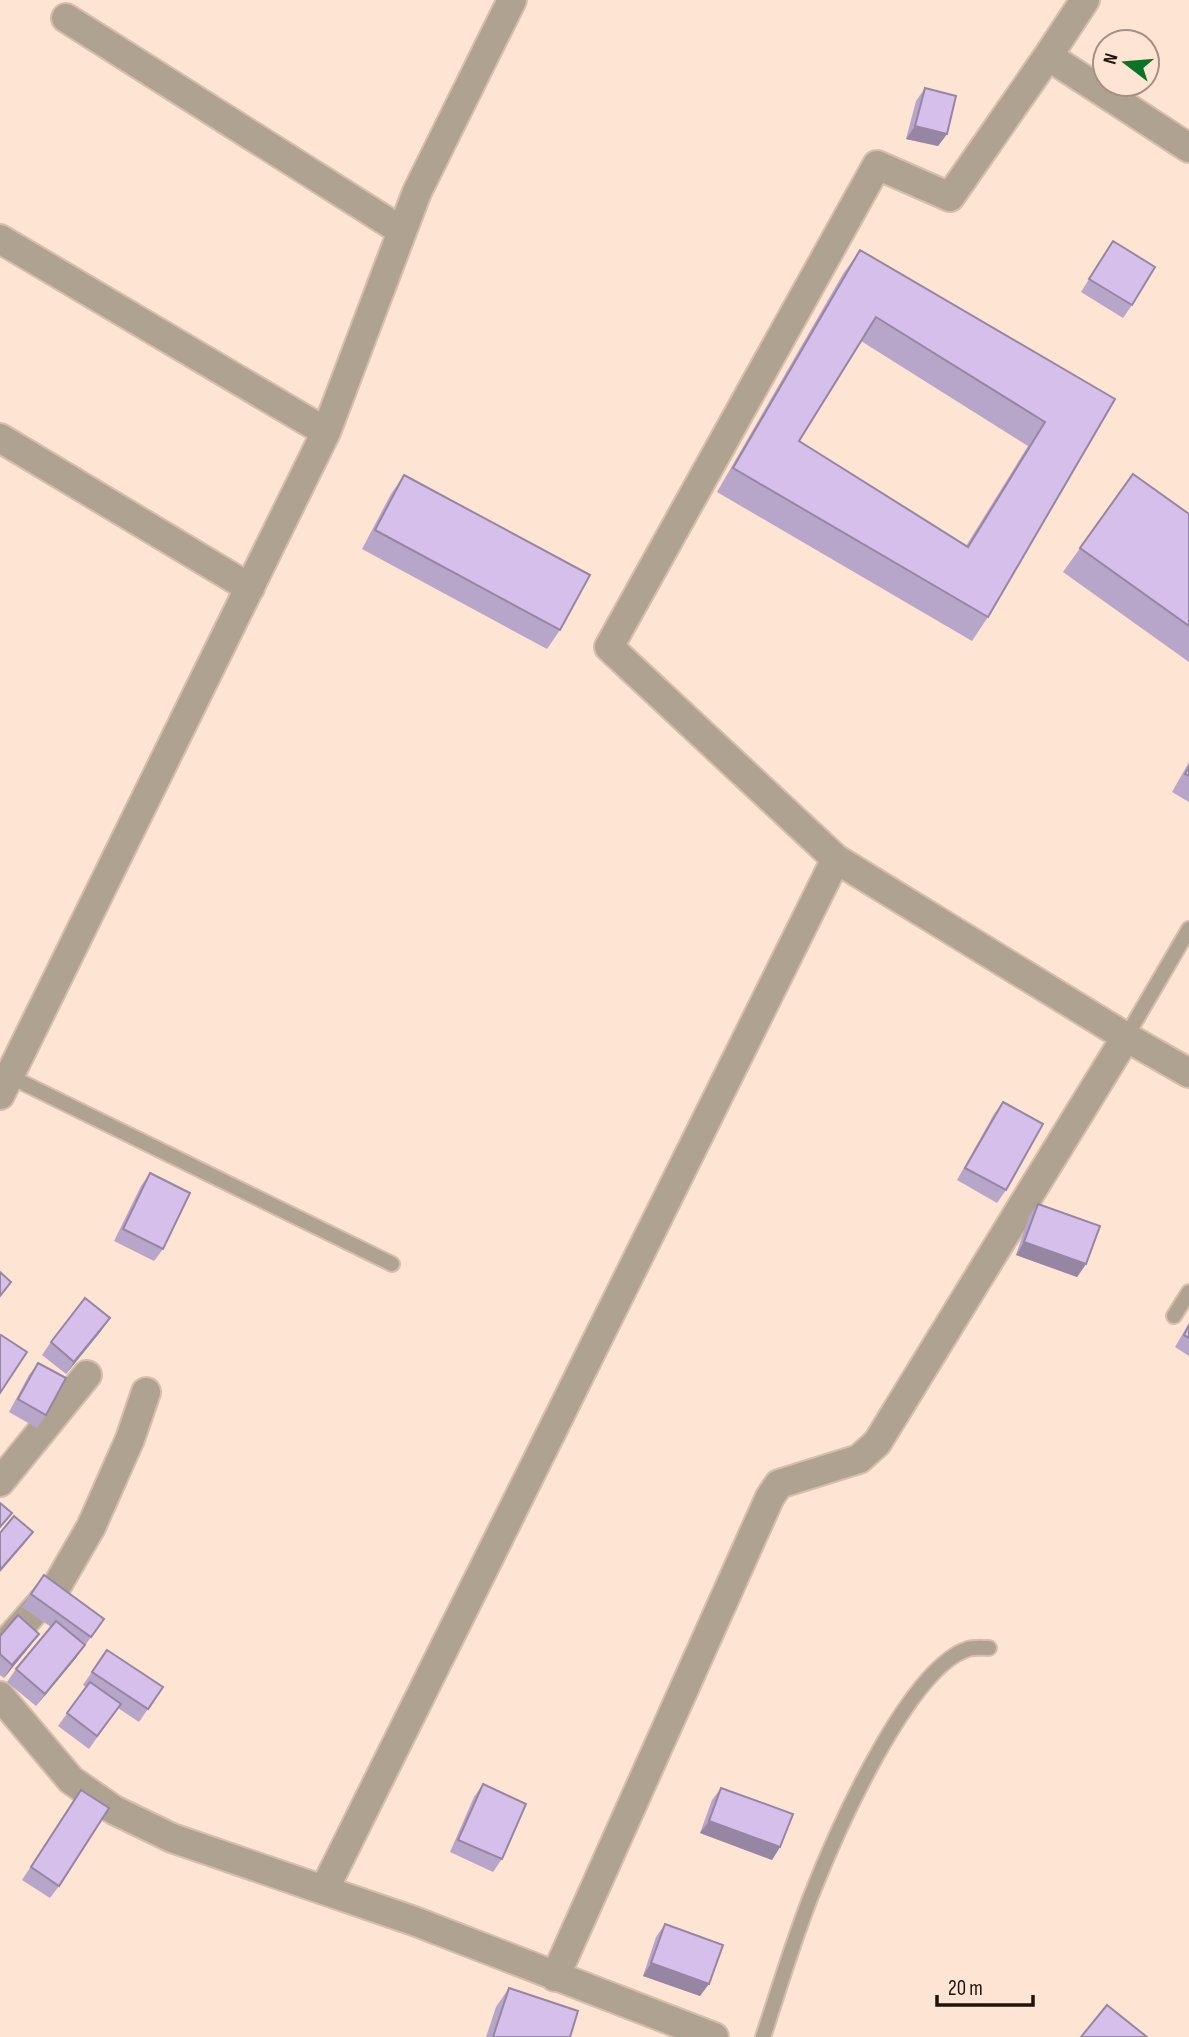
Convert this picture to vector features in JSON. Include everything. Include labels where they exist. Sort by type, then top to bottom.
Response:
[{"type":"street","points":[[1085,0],[950,197],[877,165],[610,647],[836,859],[1189,1073]]},
{"type":"street","points":[[5,1086],[326,432],[417,192],[503,3]]},
{"type":"street","points":[[66,19],[402,230]]},
{"type":"street","points":[[1048,56],[1189,148]]},
{"type":"street","points":[[0,239],[326,432]]},
{"type":"street","points":[[0,438],[250,588]]},
{"type":"street","points":[[324,1890],[836,859]]},
{"type":"street","points":[[555,1977],[770,1497],[779,1484],[859,1459],[877,1443],[1126,1037]]},
{"type":"street","points":[[0,1482],[87,1375]]},
{"type":"street","points":[[0,1650],[58,1584],[91,1527],[130,1439],[146,1392]]},
{"type":"street","points":[[0,1696],[71,1780],[114,1810],[172,1838],[414,1921],[714,2037]]},
{"type":"lane","points":[[1126,1037],[1189,929]]},
{"type":"lane","points":[[5,1086],[392,1264]]},
{"type":"lane","points":[[1174,1316],[1189,1292]]},
{"type":"lane","points":[[763,2037],[812,1892],[850,1807],[904,1707],[950,1659],[968,1648],[989,1648]]},
{"type":"building","points":[[925,88],[956,96],[947,134],[915,126]]},
{"type":"building","points":[[1113,241],[1155,267],[1132,305],[1089,279]]},
{"type":"building","points":[[860,250],[1115,399],[988,617],[733,468]],"holes":[[[876,317],[1045,422],[968,547],[799,441]]]},
{"type":"building","points":[[1133,474],[1189,514],[1189,626],[1080,548]]},
{"type":"building","points":[[404,475],[590,575],[560,630],[375,530]]},
{"type":"building","points":[[1003,1102],[1043,1124],[1006,1190],[965,1168]]},
{"type":"building","points":[[150,1173],[190,1193],[163,1249],[123,1229]]},
{"type":"building","points":[[1038,1204],[1100,1226],[1086,1264],[1024,1242]]},
{"type":"building","points":[[0,1272],[11,1282],[0,1296]]},
{"type":"building","points":[[85,1298],[110,1318],[74,1362],[51,1342]]},
{"type":"building","points":[[1189,1325],[1189,1338],[1184,1335]]},
{"type":"building","points":[[0,1336],[27,1352],[0,1393]]},
{"type":"building","points":[[38,1363],[66,1378],[46,1415],[18,1399]]},
{"type":"building","points":[[0,1503],[12,1513],[0,1527]]},
{"type":"building","points":[[14,1516],[33,1532],[0,1570],[0,1533]]},
{"type":"building","points":[[44,1575],[104,1619],[91,1637],[31,1594]]},
{"type":"building","points":[[18,1615],[39,1634],[12,1665],[0,1654],[0,1636]]},
{"type":"building","points":[[56,1621],[85,1645],[45,1694],[16,1669]]},
{"type":"building","points":[[107,1650],[163,1687],[148,1709],[92,1672]]},
{"type":"building","points":[[90,1682],[121,1704],[97,1736],[67,1713]]},
{"type":"building","points":[[483,1784],[526,1804],[502,1859],[458,1840]]},
{"type":"building","points":[[721,1788],[793,1814],[780,1847],[709,1821]]},
{"type":"building","points":[[81,1790],[109,1808],[59,1886],[31,1867]]},
{"type":"building","points":[[665,1924],[723,1945],[709,1984],[651,1963]]},
{"type":"building","points":[[509,1988],[578,2011],[570,2037],[493,2037]]},
{"type":"building","points":[[1107,2005],[1147,2037],[1081,2037]]}]
